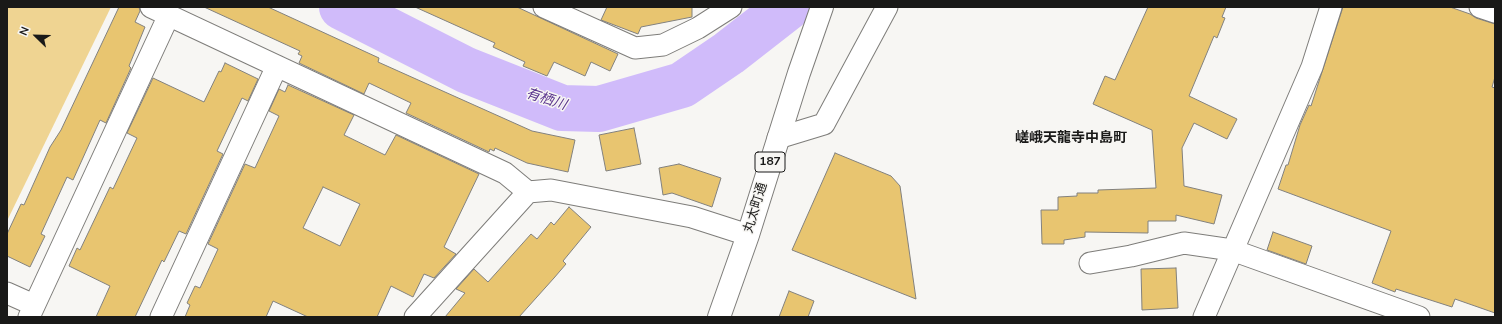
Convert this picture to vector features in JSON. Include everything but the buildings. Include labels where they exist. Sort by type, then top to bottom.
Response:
[{"type":"main road","name":"丸太町通","points":[[719,317],[748,235],[778,138],[822,7]]},
{"type":"street","points":[[544,7],[635,48],[663,45],[698,28],[731,7]]},
{"type":"street","points":[[778,138],[824,124],[887,7]]},
{"type":"street","points":[[1204,317],[1312,67],[1331,7]]},
{"type":"street","points":[[1480,7],[1495,12]]},
{"type":"street","points":[[7,293],[31,311],[160,11],[505,172],[528,192]]},
{"type":"street","points":[[161,317],[277,66]]},
{"type":"street","points":[[415,317],[528,192],[551,190],[692,217],[748,235]]},
{"type":"street","points":[[1090,263],[1131,256],[1184,243],[1232,250],[1419,317]]},
{"type":"shaded area","points":[[7,7],[111,7],[7,221]]},
{"type":"waterway","name":"有栖川","points":[[342,7],[466,70],[562,108],[599,109],[682,85],[729,53],[788,7]]},
{"type":"district","name":"嵯峨天龍寺中島町","points":[[1071,139]]}]
